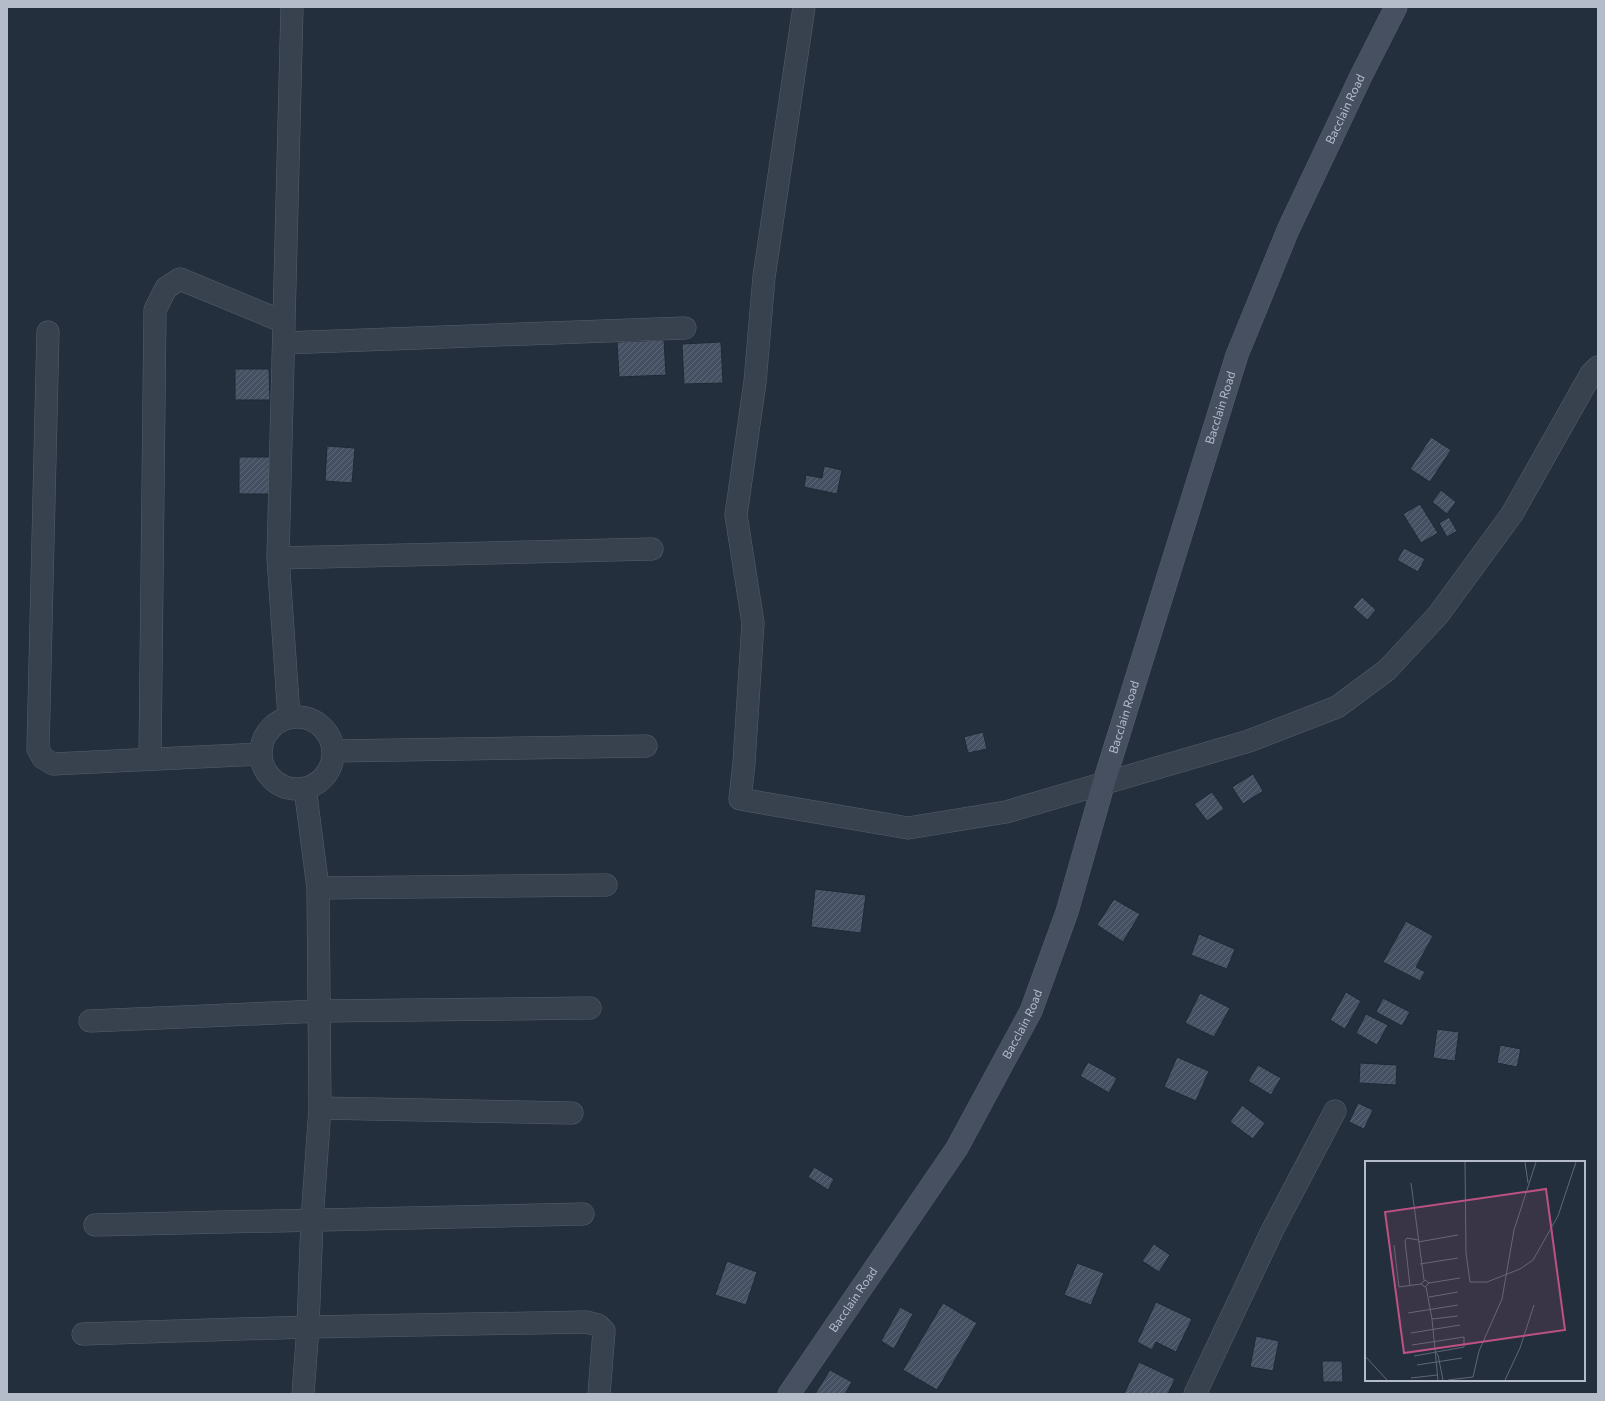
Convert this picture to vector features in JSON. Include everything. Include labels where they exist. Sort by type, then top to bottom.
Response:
[{"type":"main road","name":"Bacclain Road","points":[[790,1394],[957,1148],[1031,1011],[1067,912],[1104,782],[1237,355],[1288,230],[1360,76],[1396,7]]},
{"type":"street","points":[[289,718],[278,558],[292,7]]},
{"type":"street","points":[[804,7],[764,277],[755,382],[736,515],[753,623],[744,763],[740,799],[908,828],[1006,812],[1104,782],[1249,741],[1337,707],[1387,670],[1438,615],[1512,514],[1591,374],[1598,367]]},
{"type":"street","points":[[150,759],[155,310],[166,288],[180,279],[284,333],[684,328]]},
{"type":"street","points":[[48,332],[38,749],[43,758],[53,764],[261,754]]},
{"type":"street","points":[[278,558],[652,549]]},
{"type":"street","points":[[301,717],[314,720],[324,728],[331,739],[334,751],[332,763],[326,775],[317,784],[305,788],[293,789],[280,785],[270,778],[264,767],[261,754],[262,742],[268,730],[277,722],[289,718],[301,717]]},
{"type":"street","points":[[334,751],[646,746]]},
{"type":"street","points":[[303,1394],[308,1327],[312,1220],[320,1108],[318,888],[305,788]]},
{"type":"street","points":[[318,888],[606,885]]},
{"type":"street","points":[[90,1021],[320,1011],[590,1008]]},
{"type":"street","points":[[320,1108],[572,1113]]},
{"type":"street","points":[[1195,1394],[1272,1231],[1335,1111]]},
{"type":"street","points":[[95,1225],[583,1214]]},
{"type":"street","points":[[83,1334],[308,1327],[586,1322],[598,1325],[604,1331],[599,1394]]},
{"type":"building","points":[[664,340],[666,375],[619,377],[617,342]]},
{"type":"building","points":[[721,342],[723,383],[684,384],[682,344]]},
{"type":"building","points":[[235,369],[269,369],[270,400],[235,400]]},
{"type":"building","points":[[1431,437],[1451,450],[1430,482],[1410,469]]},
{"type":"building","points":[[327,446],[355,448],[352,483],[325,481]]},
{"type":"building","points":[[239,457],[270,457],[270,494],[239,494]]},
{"type":"building","points":[[824,466],[842,470],[837,494],[804,487],[806,475],[822,478]]},
{"type":"building","points":[[1441,490],[1456,502],[1447,514],[1432,502]]},
{"type":"building","points":[[1420,504],[1438,533],[1421,543],[1403,514]]},
{"type":"building","points":[[1449,517],[1457,531],[1447,537],[1439,523]]},
{"type":"building","points":[[1404,548],[1425,559],[1418,572],[1397,560]]},
{"type":"building","points":[[1362,597],[1376,610],[1367,620],[1353,607]]},
{"type":"building","points":[[983,732],[987,749],[968,753],[964,737]]},
{"type":"building","points":[[1253,774],[1263,791],[1243,804],[1232,787]]},
{"type":"building","points":[[1212,792],[1224,809],[1207,821],[1194,804]]},
{"type":"building","points":[[815,889],[866,895],[861,933],[811,927]]},
{"type":"building","points":[[1114,899],[1140,914],[1123,942],[1097,925]]},
{"type":"building","points":[[1406,921],[1433,936],[1416,967],[1425,972],[1420,981],[1383,962]]},
{"type":"building","points":[[1199,934],[1235,949],[1227,969],[1191,955]]},
{"type":"building","points":[[1346,992],[1361,1001],[1345,1029],[1330,1020]]},
{"type":"building","points":[[1200,993],[1230,1008],[1214,1037],[1185,1023]]},
{"type":"building","points":[[1383,998],[1410,1012],[1402,1026],[1376,1012]]},
{"type":"building","points":[[1366,1014],[1388,1025],[1377,1045],[1356,1033]]},
{"type":"building","points":[[1437,1029],[1459,1032],[1455,1061],[1433,1058]]},
{"type":"building","points":[[1500,1045],[1521,1049],[1517,1067],[1497,1063]]},
{"type":"building","points":[[1177,1057],[1209,1071],[1196,1101],[1164,1087]]},
{"type":"building","points":[[1088,1062],[1117,1078],[1109,1093],[1080,1076]]},
{"type":"building","points":[[1360,1063],[1397,1065],[1396,1085],[1359,1083]]},
{"type":"building","points":[[1258,1065],[1281,1078],[1271,1095],[1248,1081]]},
{"type":"building","points":[[1358,1103],[1373,1110],[1364,1129],[1349,1122]]},
{"type":"building","points":[[1242,1105],[1265,1123],[1253,1139],[1230,1122]]},
{"type":"building","points":[[814,1167],[834,1179],[828,1190],[808,1177]]},
{"type":"building","points":[[1154,1244],[1170,1255],[1159,1272],[1142,1261]]},
{"type":"building","points":[[727,1261],[757,1272],[746,1305],[715,1295]]},
{"type":"building","points":[[1077,1263],[1104,1273],[1091,1305],[1064,1295]]},
{"type":"building","points":[[1156,1302],[1192,1319],[1176,1352],[1156,1342],[1152,1350],[1137,1342]]},
{"type":"building","points":[[943,1303],[977,1323],[937,1390],[903,1370]]},
{"type":"building","points":[[900,1307],[913,1314],[894,1349],[881,1341]]},
{"type":"building","points":[[1256,1336],[1279,1341],[1273,1371],[1250,1367]]},
{"type":"building","points":[[1322,1361],[1342,1361],[1343,1382],[1323,1382]]},
{"type":"building","points":[[1139,1362],[1175,1379],[1168,1394],[1124,1394]]},
{"type":"building","points":[[830,1370],[852,1382],[845,1394],[815,1394]]}]
